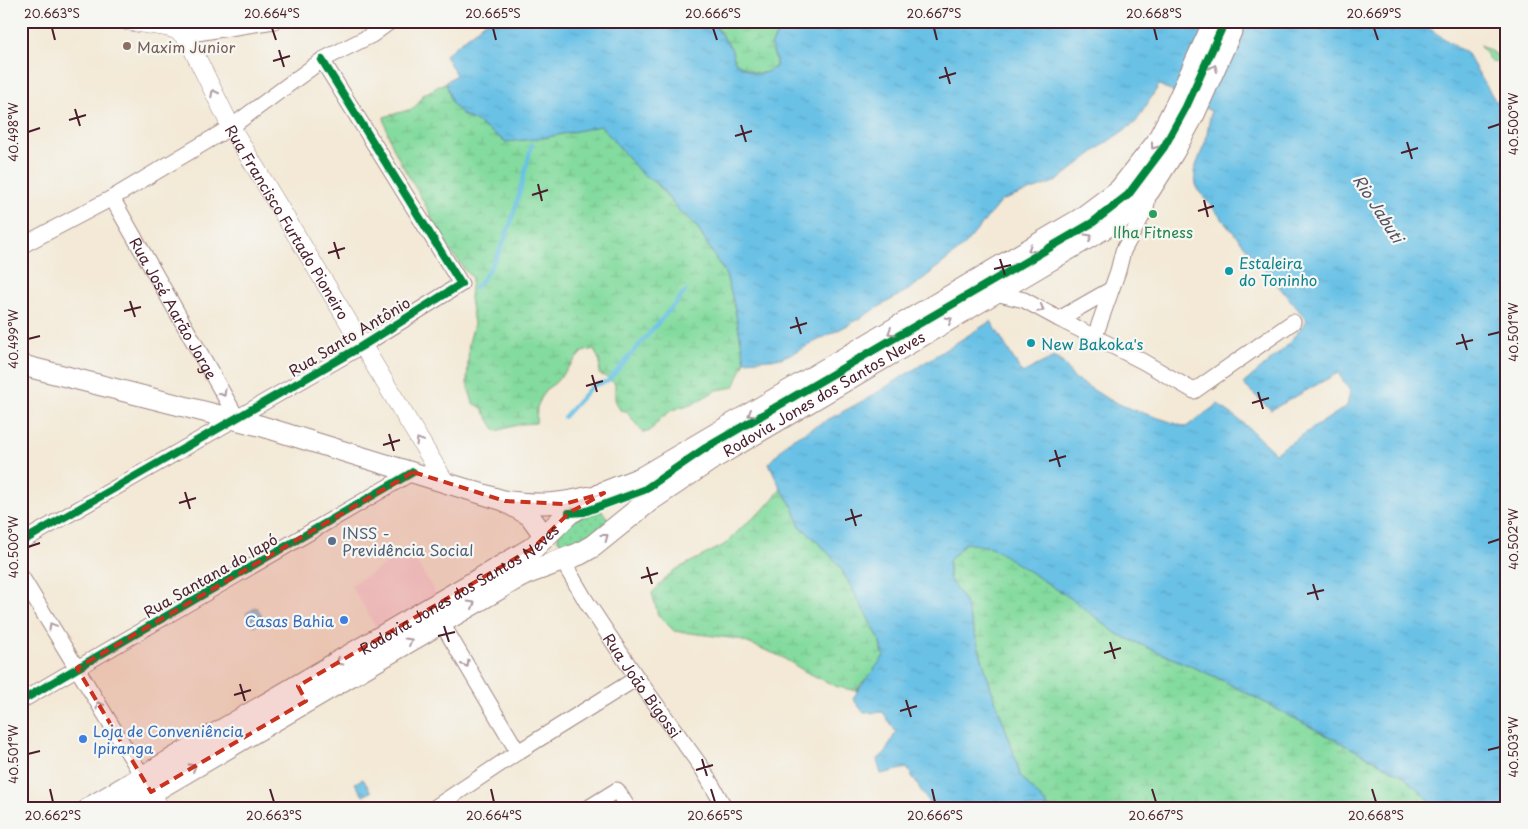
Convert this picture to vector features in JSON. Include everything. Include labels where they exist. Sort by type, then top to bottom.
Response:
[{"type":"main road","name":"Rodovia Jones dos Santos Neves","points":[[437,614],[536,570],[579,554],[593,546],[650,500],[710,459],[1119,219],[1149,190],[1173,152],[1185,108],[1215,21]]},
{"type":"main road","name":"Rodovia Jones dos Santos Neves","points":[[124,808],[302,693],[437,614],[533,548],[569,513],[604,493],[642,478],[1080,220],[1120,190],[1185,108],[1235,21]]},
{"type":"main road","points":[[21,365],[261,426],[505,501],[546,505],[564,504],[604,493]]},
{"type":"main road","points":[[505,501],[530,516],[552,551],[562,560]]},
{"type":"main road","name":"Rodovia Jones dos Santos Neves","points":[[90,808],[151,792]]},
{"type":"street","points":[[126,21],[166,27],[184,35],[274,21]]},
{"type":"street","points":[[21,246],[112,198],[231,127],[322,60],[372,36],[391,21]]},
{"type":"street","name":"Rua Francisco Furtado Pioneiro","points":[[184,35],[231,127],[445,482]]},
{"type":"street","name":"Rua Santo Antônio","points":[[21,542],[362,346],[461,284],[322,60]]},
{"type":"street","points":[[1095,336],[1118,271],[1123,251],[1146,209],[1149,190]]},
{"type":"street","name":"Rua José Aarão Jorge","points":[[112,198],[236,419]]},
{"type":"street","points":[[1059,319],[1110,290]]},
{"type":"street","points":[[995,293],[1024,300],[1095,336],[1194,391],[1293,322]]},
{"type":"street","name":"Rua Santana do Iapó","points":[[21,701],[413,472]]},
{"type":"street","name":"Rua João Bigossi","points":[[562,560],[586,601],[637,678],[702,768],[725,808]]},
{"type":"street","points":[[21,576],[151,792]]},
{"type":"street","points":[[437,614],[518,752]]},
{"type":"street","points":[[434,808],[518,752],[637,678]]},
{"type":"street","points":[[588,808],[617,790],[628,808]]},
{"type":"highlighted area","points":[[413,472],[505,501],[564,504],[604,493],[569,513],[533,548],[298,686],[306,701],[151,792],[77,668]]},
{"type":"shaded area","points":[[410,550],[437,596],[378,631],[351,585]]},
{"type":"green space","points":[[716,21],[774,21],[778,32],[771,46],[776,67],[764,73],[755,73],[735,62],[731,48],[715,26]]},
{"type":"green space","points":[[1480,45],[1499,56],[1503,63],[1490,61]]},
{"type":"green space","points":[[446,82],[452,104],[463,115],[477,122],[543,138],[601,125],[641,173],[658,185],[678,210],[695,224],[726,275],[733,300],[745,361],[734,387],[717,390],[694,403],[672,410],[660,419],[650,431],[643,433],[626,411],[620,410],[615,400],[615,384],[599,374],[600,362],[594,349],[582,352],[555,383],[545,390],[537,407],[536,423],[521,424],[496,431],[481,407],[473,403],[467,383],[469,343],[474,324],[470,298],[472,277],[438,236],[424,202],[391,143],[384,117],[412,109],[418,104],[423,95]]},
{"type":"green space","points":[[781,489],[793,507],[800,526],[839,565],[879,638],[884,656],[857,691],[838,687],[806,672],[780,656],[738,639],[674,631],[658,615],[652,593],[673,571],[724,545],[762,511]]},
{"type":"green space","points":[[602,511],[609,520],[580,544],[566,546],[558,540],[560,528],[563,525]]},
{"type":"green space","points":[[965,543],[991,546],[1075,601],[1117,634],[1218,678],[1402,775],[1438,808],[1049,808],[1020,775],[965,602],[949,578],[949,561]]},
{"type":"water","name":"Rio Jabuti","points":[[487,21],[716,21],[715,26],[731,48],[735,62],[751,72],[759,74],[776,67],[776,60],[771,46],[778,32],[774,21],[1418,21],[1467,54],[1507,120],[1507,808],[1438,808],[1402,775],[1218,678],[1117,634],[1075,601],[991,547],[965,543],[949,561],[949,578],[965,602],[1020,775],[1049,808],[932,808],[907,768],[881,774],[877,760],[885,753],[896,732],[883,712],[864,713],[853,699],[884,656],[879,638],[839,565],[800,526],[793,507],[781,489],[769,463],[790,440],[870,397],[991,321],[1022,373],[1054,357],[1063,363],[1073,377],[1106,398],[1128,408],[1186,427],[1218,404],[1242,422],[1275,453],[1347,406],[1350,391],[1338,373],[1271,410],[1243,384],[1285,348],[1307,320],[1197,189],[1194,171],[1206,140],[1211,111],[1159,85],[1136,122],[1057,181],[1001,201],[964,246],[913,287],[850,324],[795,352],[781,358],[745,361],[726,275],[695,224],[678,210],[659,185],[641,173],[601,126],[543,138],[506,142],[477,122],[463,115],[452,104],[446,82],[456,75],[445,55]]},
{"type":"water","points":[[257,607],[264,621],[254,626],[246,613]]},
{"type":"water","points":[[363,779],[371,792],[363,796],[355,783]]},
{"type":"waterway","points":[[475,288],[487,273],[505,238],[512,220],[532,144]]},
{"type":"waterway","points":[[564,417],[592,386],[608,381],[686,291]]},
{"type":"cycle path","points":[[569,513],[584,512],[644,490],[704,449],[1092,223],[1128,195],[1164,147],[1186,107],[1225,21]]},
{"type":"cycle path","points":[[21,542],[362,346],[461,284],[322,60]]},
{"type":"cycle path","points":[[21,701],[413,472]]},
{"type":"place","name":"Maxim Junior","points":[[127,46]]},
{"type":"place","name":"Ilha Fitness","points":[[1153,214]]},
{"type":"place","name":"Estaleira do Toninho","points":[[1229,271]]},
{"type":"place","name":"New Bakoka's","points":[[1031,343]]},
{"type":"place","name":"INSS - Previdência Social","points":[[332,541]]},
{"type":"place","name":"Casas Bahia","points":[[344,620]]},
{"type":"place","name":"Loja de Conveniência Ipiranga","points":[[83,739]]}]
